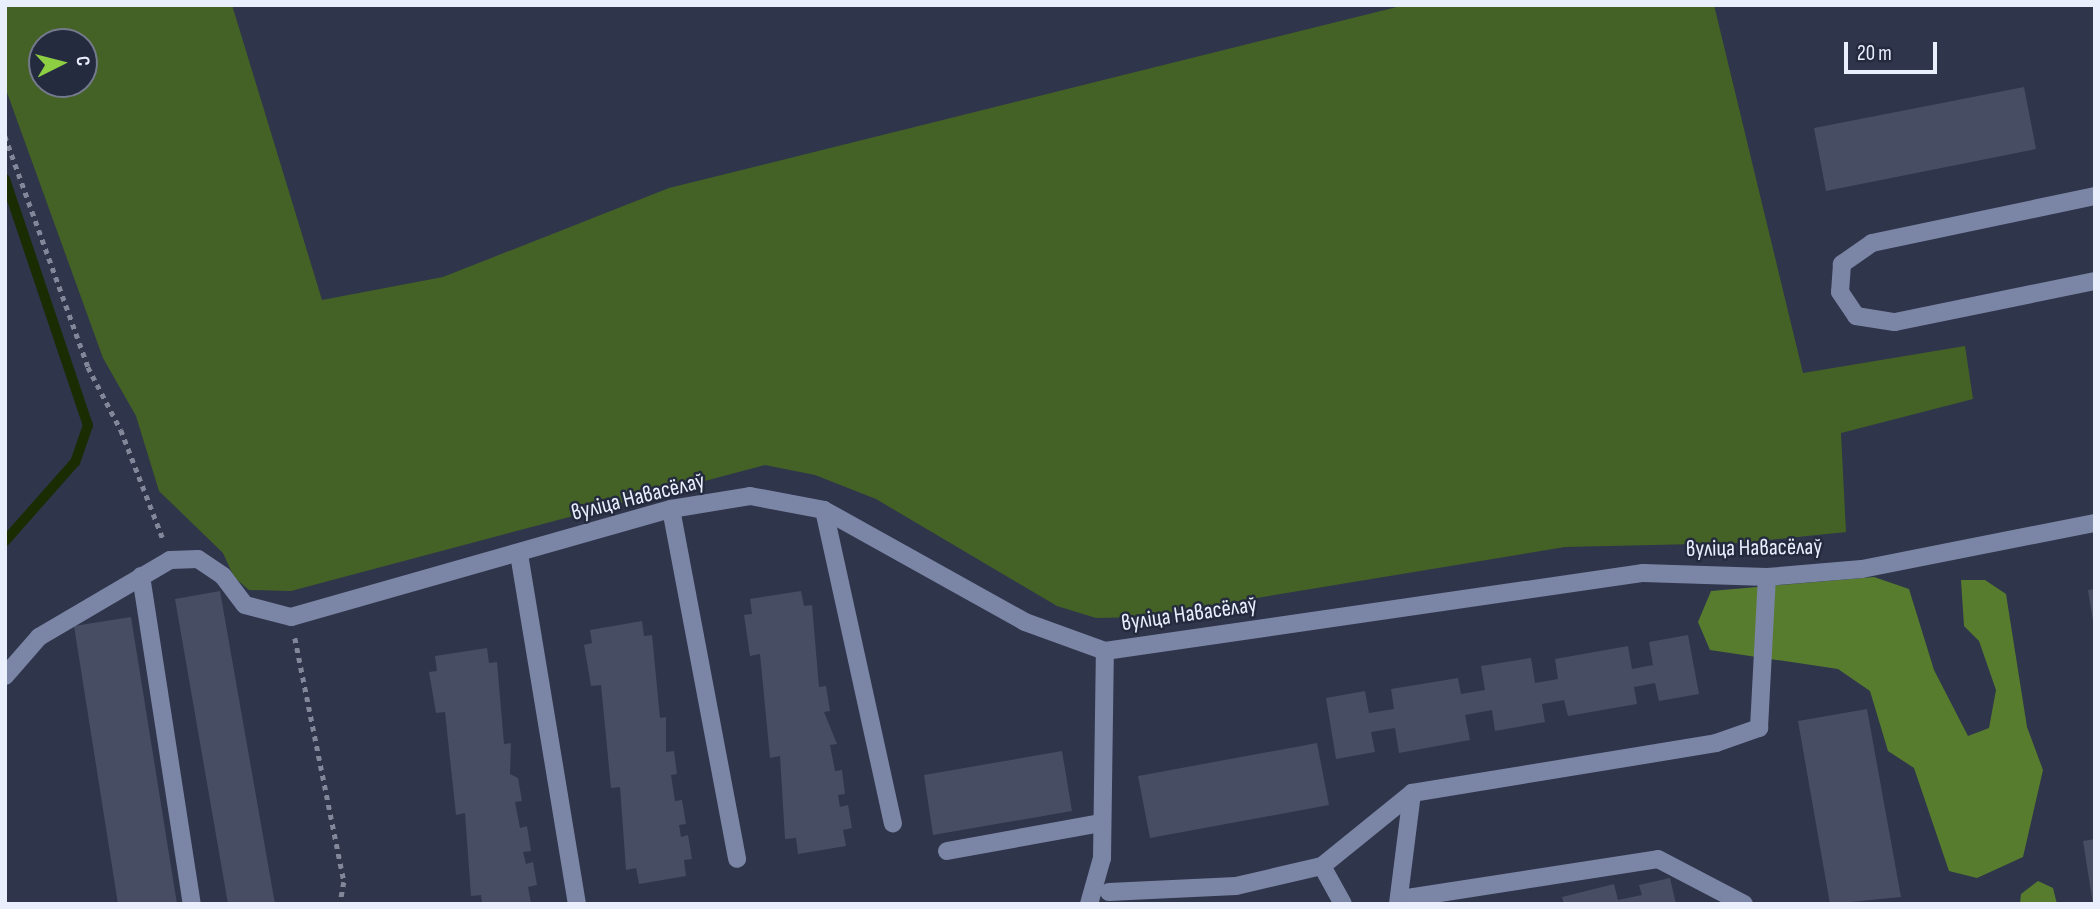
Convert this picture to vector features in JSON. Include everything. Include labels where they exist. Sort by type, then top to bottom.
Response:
[{"type":"street","points":[[2095,196],[1872,243],[1842,264],[1840,292],[1856,316],[1895,322],[2095,281]]},
{"type":"street","name":"вуліца Навасёлаў","points":[[291,617],[671,509],[750,496],[824,510],[1025,622],[1105,651],[1643,573],[1767,576],[1862,569],[2095,523]]},
{"type":"street","points":[[671,509],[737,859]]},
{"type":"street","points":[[824,510],[893,824]]},
{"type":"street","points":[[519,554],[577,904]]},
{"type":"street","points":[[5,676],[39,637],[170,561],[198,559],[223,576],[245,606],[291,617]]},
{"type":"street","points":[[141,576],[192,904]]},
{"type":"street","points":[[1105,651],[1101,822],[1102,858],[1111,898],[1236,886],[1322,866],[1412,793],[1716,743],[1759,728],[1767,576]]},
{"type":"street","points":[[1412,793],[1400,902],[1658,859],[1744,904]]},
{"type":"street","points":[[947,851],[1101,822]]},
{"type":"street","points":[[1089,904],[1102,858]]},
{"type":"street","points":[[1322,866],[1343,904]]},
{"type":"path","points":[[5,136],[88,367],[126,440],[170,561]]},
{"type":"path","points":[[291,617],[344,882],[341,904]]},
{"type":"green space","points":[[5,5],[232,5],[322,300],[443,277],[669,188],[1405,5],[1714,5],[1803,373],[1965,346],[1973,399],[1841,433],[1846,532],[1740,543],[1565,547],[1142,617],[1096,618],[1057,606],[876,499],[815,475],[765,465],[291,591],[249,590],[234,577],[223,553],[159,491],[136,416],[103,358],[5,87]]},
{"type":"green space","points":[[1874,577],[1909,589],[1934,670],[1968,736],[1989,728],[1996,690],[1979,641],[1964,626],[1961,580],[1985,580],[2006,594],[2027,727],[2043,770],[2023,857],[1977,878],[1949,871],[1914,768],[1888,751],[1870,691],[1838,669],[1710,650],[1698,622],[1711,591]]},
{"type":"green space","points":[[2038,881],[2053,888],[2057,904],[2020,904],[2021,894]]},
{"type":"building","points":[[2024,87],[2036,149],[1826,191],[1814,128]]},
{"type":"building","points":[[2095,589],[2095,621],[2093,621],[2088,590]]},
{"type":"building","points":[[220,591],[275,904],[228,904],[175,599]]},
{"type":"building","points":[[801,591],[804,606],[812,605],[819,687],[826,686],[830,711],[824,712],[837,744],[830,745],[835,771],[842,770],[845,794],[838,795],[840,807],[848,805],[852,828],[843,830],[846,846],[798,854],[796,838],[785,839],[780,756],[770,758],[760,654],[750,656],[744,615],[752,614],[750,599]]},
{"type":"building","points":[[131,617],[177,904],[118,904],[74,626]]},
{"type":"building","points":[[642,621],[644,636],[652,635],[660,718],[666,717],[666,752],[674,751],[677,774],[671,775],[675,801],[682,800],[686,824],[679,825],[681,837],[688,835],[692,859],[684,860],[686,876],[639,884],[636,868],[626,870],[620,787],[611,788],[601,685],[591,686],[584,645],[592,643],[590,630]]},
{"type":"building","points":[[1688,635],[1699,694],[1659,701],[1655,683],[1634,687],[1637,704],[1568,716],[1564,700],[1542,704],[1545,722],[1495,731],[1492,710],[1465,715],[1470,740],[1399,753],[1395,728],[1371,732],[1375,752],[1336,759],[1326,698],[1365,691],[1369,713],[1394,709],[1391,689],[1458,678],[1461,694],[1485,690],[1481,666],[1531,658],[1535,683],[1558,679],[1555,659],[1628,646],[1632,669],[1653,665],[1649,642]]},
{"type":"building","points":[[487,648],[489,663],[497,662],[504,744],[511,743],[510,774],[518,778],[522,801],[515,802],[520,828],[527,826],[531,851],[523,852],[526,864],[533,862],[537,885],[528,887],[531,903],[525,904],[482,904],[481,895],[471,896],[465,813],[456,815],[445,712],[436,713],[429,672],[437,671],[435,656]]},
{"type":"building","points":[[1867,709],[1901,897],[1830,904],[1798,721]]},
{"type":"building","points":[[1317,743],[1329,805],[1150,838],[1138,776]]},
{"type":"building","points":[[1062,751],[1072,811],[933,835],[924,775]]},
{"type":"building","points":[[2095,839],[2095,904],[2093,904],[2083,841]]},
{"type":"building","points":[[1670,878],[1676,904],[1564,904],[1562,897],[1614,884],[1618,900],[1642,895],[1639,885]]},
{"type":"waterway","points":[[5,179],[88,425],[75,462],[5,541]]}]
